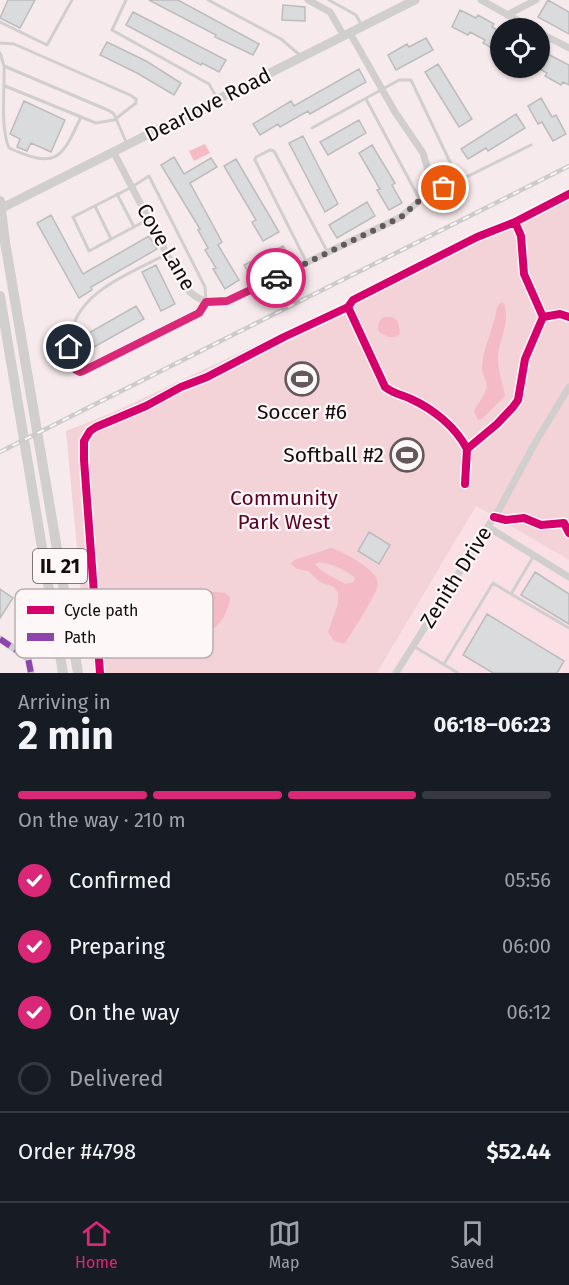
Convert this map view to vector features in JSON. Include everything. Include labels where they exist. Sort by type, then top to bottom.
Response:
[{"type":"main road","name":"Dearlove Road","points":[[0,206],[114,153],[415,0]]},
{"type":"main road","name":"IL 21","points":[[0,206],[64,589]]},
{"type":"main road","name":"IL 21","points":[[0,296],[49,589]]},
{"type":"main road","name":"IL 21","points":[[61,658],[63,673]]},
{"type":"main road","name":"IL 21","points":[[75,658],[78,673]]},
{"type":"street","points":[[308,0],[330,12],[347,34],[423,153],[428,170],[426,186],[429,196]]},
{"type":"street","points":[[481,0],[513,18]]},
{"type":"street","points":[[507,15],[536,0]]},
{"type":"street","points":[[550,38],[569,48]]},
{"type":"street","name":"Cove Lane","points":[[114,153],[188,291],[206,302],[227,301],[307,263],[401,217],[420,200],[429,196]]},
{"type":"street","name":"Zenith Drive","points":[[396,673],[488,527],[569,387]]},
{"type":"street","points":[[488,527],[569,577]]},
{"type":"street","points":[[0,639],[15,649]]},
{"type":"street","points":[[28,658],[31,673]]},
{"type":"lane","points":[[0,22],[47,45],[72,0]]},
{"type":"lane","points":[[126,0],[112,30],[209,84],[218,100]]},
{"type":"lane","points":[[208,0],[281,39],[303,57]]},
{"type":"lane","points":[[329,0],[356,15],[363,27]]},
{"type":"lane","points":[[0,43],[14,45],[134,97],[136,104],[109,122],[99,123],[5,86]]},
{"type":"lane","points":[[0,53],[4,66],[5,86],[1,105],[6,143],[9,148],[33,159],[45,159],[65,150],[81,117]]},
{"type":"lane","points":[[4,66],[114,114],[128,146]]},
{"type":"lane","points":[[312,128],[399,80],[411,80],[459,181]]},
{"type":"lane","points":[[366,99],[420,200]]},
{"type":"lane","points":[[429,196],[531,145]]},
{"type":"lane","points":[[307,263],[255,160],[256,157],[270,150],[274,151],[328,252]]},
{"type":"lane","points":[[149,219],[89,250],[73,217],[149,176],[205,287],[206,302],[199,313],[83,371],[76,370],[70,353],[70,339],[83,307],[102,289],[167,254]]},
{"type":"lane","points":[[117,194],[134,227]]},
{"type":"lane","points":[[95,206],[111,239]]},
{"type":"lane","points":[[511,594],[534,555]]},
{"type":"lane","points":[[444,664],[493,583],[569,628]]},
{"type":"lane","points":[[413,646],[458,673]]},
{"type":"shaded area","points":[[205,144],[210,153],[194,161],[189,151]]},
{"type":"shaded area","points":[[503,302],[506,317],[498,363],[505,396],[482,419],[478,420],[474,411],[487,387],[482,368],[484,353],[497,308]]},
{"type":"shaded area","points":[[384,317],[392,317],[398,321],[400,334],[390,337],[379,332],[378,323]]},
{"type":"shaded area","points":[[476,506],[569,560],[569,673],[377,673]]},
{"type":"shaded area","points":[[331,548],[356,560],[375,576],[378,583],[374,595],[344,644],[334,641],[328,632],[338,604],[338,593],[334,587],[320,582],[308,571],[297,569],[291,564],[294,560]],"holes":[[[324,563],[347,572],[355,578],[354,582],[345,584],[315,564]]]},
{"type":"shaded area","points":[[213,592],[225,593],[230,597],[228,608],[213,629]]},
{"type":"green space","name":"Community Park West","points":[[569,194],[569,560],[476,506],[377,673],[95,673],[92,658],[213,658],[213,589],[81,589],[66,431],[114,412]]},
{"type":"building","points":[[8,0],[35,0],[20,28],[0,18]]},
{"type":"building","points":[[149,0],[178,0],[259,44],[253,55],[215,37],[216,35]]},
{"type":"building","points":[[548,0],[569,12],[569,34],[550,24],[550,18],[538,17]]},
{"type":"building","points":[[283,5],[305,7],[305,21],[282,20]]},
{"type":"building","points":[[460,10],[476,18],[478,15],[490,22],[490,47],[483,43],[485,40],[470,32],[468,35],[452,27]]},
{"type":"building","points":[[133,12],[226,60],[219,72],[202,63],[201,65],[126,25]]},
{"type":"building","points":[[426,38],[433,50],[396,70],[388,55],[407,44],[409,47]]},
{"type":"building","points":[[107,42],[146,61],[181,83],[174,95],[100,55]]},
{"type":"building","points":[[550,55],[569,65],[569,85],[563,82],[561,85],[549,78]]},
{"type":"building","points":[[438,64],[472,119],[459,127],[425,72]]},
{"type":"building","points":[[359,69],[366,82],[310,114],[308,111],[260,135],[253,124],[291,101],[294,106]]},
{"type":"building","points":[[541,98],[552,117],[556,115],[566,134],[553,141],[542,122],[538,124],[528,106]]},
{"type":"building","points":[[24,101],[65,120],[51,152],[31,143],[27,151],[17,147],[20,139],[10,134]]},
{"type":"building","points":[[516,114],[525,128],[488,151],[486,148],[468,159],[461,149]]},
{"type":"building","points":[[359,120],[366,133],[328,155],[320,142]]},
{"type":"building","points":[[303,136],[338,204],[325,212],[289,143]]},
{"type":"building","points":[[372,145],[395,183],[392,185],[402,203],[389,210],[377,190],[380,189],[359,153]]},
{"type":"building","points":[[174,157],[184,174],[211,158],[217,167],[190,183],[222,242],[218,245],[239,280],[225,289],[205,250],[208,248],[198,230],[200,229],[161,165]]},
{"type":"building","points":[[236,159],[279,232],[263,241],[252,222],[256,220],[224,166]]},
{"type":"building","points":[[367,202],[375,216],[337,238],[329,225]]},
{"type":"building","points":[[51,215],[83,274],[149,236],[157,249],[91,287],[92,290],[79,298],[37,223]]},
{"type":"building","points":[[283,246],[290,258],[252,279],[244,265]]},
{"type":"building","points":[[156,265],[175,304],[161,311],[142,272]]},
{"type":"building","points":[[136,306],[144,319],[87,351],[80,338]]},
{"type":"building","points":[[369,532],[390,545],[379,564],[358,551]]},
{"type":"building","points":[[535,572],[569,594],[569,624],[521,595]]},
{"type":"building","points":[[0,589],[13,598],[0,618]]},
{"type":"building","points":[[487,614],[564,661],[557,673],[493,673],[463,655]]},
{"type":"railway","points":[[0,452],[569,166]]},
{"type":"marked path","points":[[0,639],[15,649]]},
{"type":"marked path","points":[[28,658],[31,673]]},
{"type":"cycle path","points":[[94,589],[84,460],[84,441],[90,431],[146,406],[181,387],[207,377],[348,307],[353,300],[477,237],[515,222],[569,194]]},
{"type":"cycle path","points":[[515,222],[521,236],[524,274],[543,317]]},
{"type":"cycle path","points":[[348,307],[385,387],[435,413],[457,433],[467,449]]},
{"type":"cycle path","points":[[465,484],[467,449],[497,424],[518,400],[525,359],[543,317],[560,314],[569,317]]},
{"type":"cycle path","points":[[494,517],[506,520],[524,518],[541,525],[564,523],[569,533]]},
{"type":"cycle path","points":[[99,658],[100,673]]},
{"type":"way so far","points":[[276,278],[401,217],[420,200],[444,188]]},
{"type":"place","name":"Soccer #6","points":[[302,379]]},
{"type":"place","name":"Softball #2","points":[[407,455]]},
{"type":"route","points":[[69,347],[76,370],[83,371],[199,313],[206,302],[227,301],[276,278]]}]
